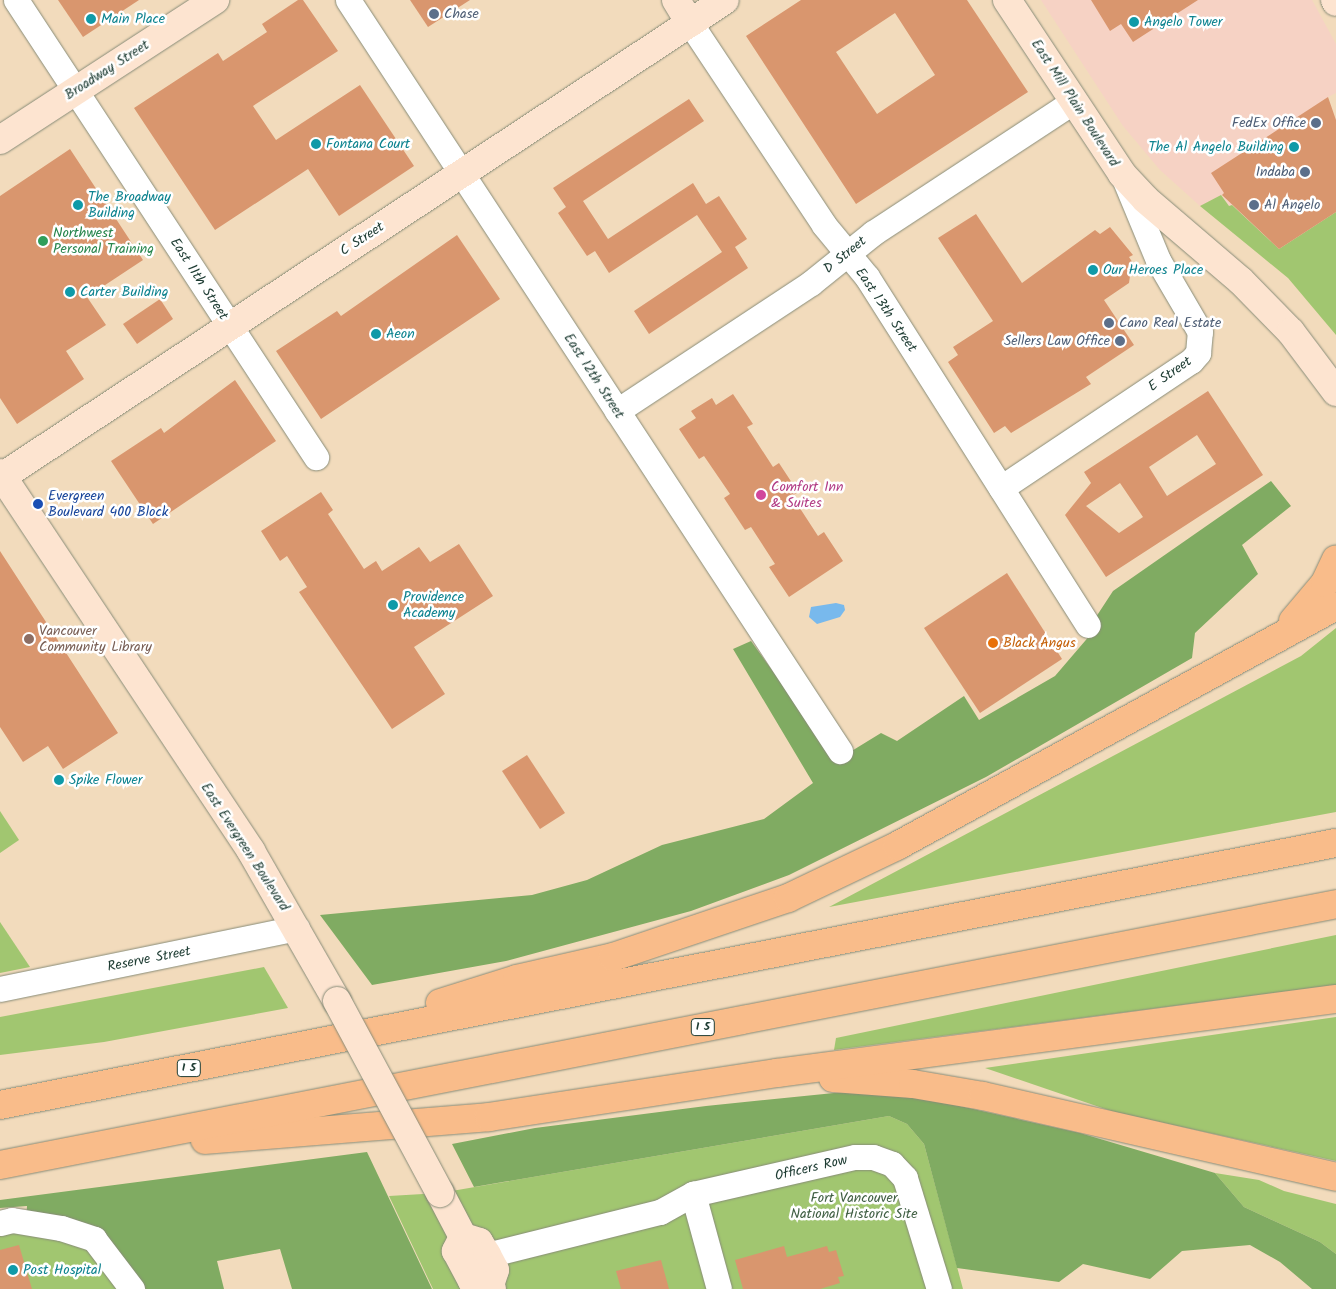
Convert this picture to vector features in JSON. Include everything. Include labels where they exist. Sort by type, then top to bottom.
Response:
[{"type":"highway","points":[[1276,638],[1305,609],[1325,583],[1336,560]]},
{"type":"highway","points":[[305,1045],[517,979],[613,958],[788,898],[897,846],[1336,606]]},
{"type":"highway","name":"I 5","points":[[0,1104],[1336,844]]},
{"type":"highway","name":"I 5","points":[[0,1165],[1336,904]]},
{"type":"highway","points":[[71,1151],[489,1117],[777,1073],[1336,1000]]},
{"type":"highway","points":[[777,1073],[913,1084],[983,1096],[1336,1177]]},
{"type":"highway","points":[[0,1093],[72,1090]]},
{"type":"main road","name":"Broadway Street","points":[[0,140],[215,0]]},
{"type":"main road","name":"East 13th Street","points":[[676,0],[690,23]]},
{"type":"main road","name":"C Street","points":[[1,476],[725,0]]},
{"type":"main road","name":"East Mill Plain Boulevard","points":[[1007,0],[1122,174],[1145,199],[1241,281],[1291,332],[1336,392]]},
{"type":"main road","name":"East Evergreen Boulevard","points":[[1,476],[251,851],[297,928],[464,1237],[479,1242],[487,1255]]},
{"type":"main road","points":[[464,1237],[456,1251],[472,1281],[491,1287],[495,1270],[487,1255]]},
{"type":"street","name":"East 11th Street","points":[[16,0],[316,457]]},
{"type":"street","name":"East 12th Street","points":[[348,0],[840,751]]},
{"type":"street","name":"East 13th Street","points":[[690,23],[824,225],[867,277],[1088,625]]},
{"type":"street","name":"D Street","points":[[616,410],[811,283],[873,233],[1074,101]]},
{"type":"street","name":"E Street","points":[[1001,488],[1197,355],[1200,332],[1158,260],[1122,174]]},
{"type":"street","name":"Reserve Street","points":[[0,989],[297,928]]},
{"type":"street","name":"Officers Row","points":[[487,1255],[660,1212],[693,1194],[855,1158],[873,1157],[892,1164],[905,1178],[914,1201],[939,1289]]},
{"type":"street","points":[[693,1194],[719,1289]]},
{"type":"street","points":[[0,1223],[12,1220],[62,1228],[94,1239],[132,1289]]},
{"type":"shaded area","points":[[1041,0],[1312,0],[1336,44],[1336,93],[1328,97],[1336,120],[1336,212],[1279,249],[1232,205],[1229,207],[1222,195],[1200,206],[1160,170],[1123,126]]},
{"type":"green space","points":[[1221,195],[1229,206],[1232,205],[1279,249],[1336,212],[1336,335],[1288,278],[1200,206]]},
{"type":"green space","points":[[1271,481],[1291,506],[1242,545],[1258,574],[1195,633],[1192,658],[986,777],[789,875],[691,911],[506,961],[372,985],[320,915],[532,895],[587,880],[662,845],[764,819],[813,783],[733,649],[751,641],[837,760],[881,733],[897,741],[964,696],[979,720],[1055,676],[1091,634],[1096,617],[1113,591]]},
{"type":"green space","points":[[1336,628],[1336,812],[829,907],[1301,656]]},
{"type":"green space","points":[[0,811],[19,840],[0,853]]},
{"type":"green space","points":[[0,922],[30,967],[0,973]]},
{"type":"green space","points":[[1336,935],[1336,985],[834,1050],[836,1038]]},
{"type":"green space","points":[[264,967],[288,1008],[104,1042],[0,1055],[0,1017]]},
{"type":"green space","points":[[1336,1017],[1336,1161],[1114,1112],[985,1068]]},
{"type":"green space","points":[[897,1092],[1080,1133],[1215,1173],[1244,1207],[1320,1242],[1336,1254],[1336,1289],[1312,1289],[1280,1262],[1250,1245],[1182,1251],[1150,1279],[1083,1264],[1059,1282],[957,1268],[924,1144],[907,1124],[889,1116],[474,1187],[452,1144],[535,1128],[706,1106],[834,1093]]},
{"type":"green space","name":"Fort Vancouver National Historic Site","points":[[889,1116],[907,1124],[924,1144],[963,1289],[433,1289],[389,1196],[440,1193]]},
{"type":"green space","points":[[367,1152],[432,1289],[292,1289],[280,1249],[217,1261],[224,1289],[132,1289],[94,1239],[26,1221],[27,1206],[0,1208],[0,1200]]},
{"type":"green space","points":[[1215,1173],[1259,1180],[1284,1191],[1336,1204],[1336,1254],[1320,1242],[1244,1207]]},
{"type":"green space","points":[[0,1223],[61,1228],[132,1289],[0,1289]]},
{"type":"water","points":[[836,603],[844,605],[845,610],[840,617],[817,624],[809,617],[811,607]]},
{"type":"building","name":"Main Place","points":[[58,0],[139,0],[83,37]]},
{"type":"building","points":[[298,0],[303,0],[338,51],[253,106],[276,140],[360,85],[414,166],[339,216],[308,169],[215,230],[134,108],[218,53],[223,61],[267,32],[262,24]]},
{"type":"building","name":"Chase","points":[[410,0],[470,0],[428,27]]},
{"type":"building","points":[[801,0],[967,0],[1028,92],[856,204],[746,36]],"holes":[[[895,13],[935,75],[877,114],[836,52]]]},
{"type":"building","name":"Angelo Tower","points":[[1091,0],[1198,0],[1133,42],[1121,24],[1110,31]]},
{"type":"building","name":"The Al Angelo Building","points":[[1328,97],[1336,120],[1336,212],[1279,249],[1222,195],[1224,193],[1211,173]]},
{"type":"building","points":[[689,99],[704,121],[583,201],[608,239],[693,183],[706,204],[719,196],[747,239],[735,247],[748,268],[649,334],[634,311],[722,252],[697,215],[609,273],[595,251],[587,256],[558,213],[566,207],[553,188]]},
{"type":"building","points":[[70,149],[143,260],[87,297],[106,325],[66,351],[84,379],[17,424],[0,398],[0,196]]},
{"type":"building","points":[[976,214],[1022,283],[1095,230],[1100,234],[1110,227],[1133,255],[1129,257],[1138,271],[1130,276],[1129,283],[1104,300],[1134,345],[1086,377],[1091,384],[1011,433],[1005,426],[994,433],[948,362],[958,355],[953,347],[993,321],[938,238]]},
{"type":"building","name":"Aeon","points":[[457,235],[500,299],[321,419],[276,351],[337,311],[341,316]]},
{"type":"building","points":[[160,299],[173,319],[137,344],[123,324]]},
{"type":"building","points":[[235,380],[276,441],[153,524],[111,461],[161,428],[164,433]]},
{"type":"building","points":[[1208,391],[1263,475],[1106,577],[1065,515],[1091,483],[1084,472]],"holes":[[[1197,435],[1216,464],[1167,496],[1149,467]],[[1120,483],[1143,517],[1119,533],[1086,506]]]},
{"type":"building","name":"Comfort Inn & Suites","points":[[733,394],[753,424],[747,427],[773,467],[779,463],[798,492],[792,496],[818,536],[824,532],[843,561],[789,597],[769,567],[775,564],[751,527],[745,530],[724,498],[730,494],[704,456],[699,459],[679,429],[696,418],[691,411],[712,398],[716,405]]},
{"type":"building","name":"Providence Academy","points":[[321,492],[333,510],[328,514],[364,569],[376,561],[382,571],[419,547],[430,562],[459,544],[493,596],[414,647],[445,694],[392,729],[299,592],[307,587],[287,556],[280,561],[261,531]]},
{"type":"building","name":"Vancouver Community Library","points":[[0,551],[118,733],[63,769],[48,746],[23,762],[0,727]]},
{"type":"building","name":"Black Angus","points":[[1007,573],[1062,659],[980,713],[924,628]]},
{"type":"building","points":[[527,755],[565,813],[540,829],[502,771]]},
{"type":"building","name":"Post Hospital","points":[[19,1245],[32,1289],[0,1289],[0,1250]]},
{"type":"building","points":[[784,1246],[787,1257],[827,1246],[829,1252],[836,1250],[844,1276],[838,1277],[840,1283],[820,1289],[743,1289],[735,1260]]},
{"type":"building","points":[[661,1260],[669,1289],[621,1289],[616,1271]]},
{"type":"place","name":"Chase","points":[[434,14]]},
{"type":"place","name":"Main Place","points":[[91,19]]},
{"type":"place","name":"Angelo Tower","points":[[1134,22]]},
{"type":"place","name":"FedEx Office","points":[[1316,123]]},
{"type":"place","name":"Fontana Court","points":[[316,144]]},
{"type":"place","name":"The Al Angelo Building","points":[[1294,147]]},
{"type":"place","name":"Indaba","points":[[1305,172]]},
{"type":"place","name":"The Broadway Building","points":[[78,205]]},
{"type":"place","name":"Al Angelo","points":[[1254,205]]},
{"type":"place","name":"Northwest Personal Training","points":[[43,241]]},
{"type":"place","name":"Our Heroes Place","points":[[1093,270]]},
{"type":"place","name":"Carter Building","points":[[70,292]]},
{"type":"place","name":"Cano Real Estate","points":[[1109,323]]},
{"type":"place","name":"Aeon","points":[[376,334]]},
{"type":"place","name":"Sellers Law Office","points":[[1120,341]]},
{"type":"place","name":"Comfort Inn & Suites","points":[[761,495]]},
{"type":"place","name":"Evergreen Boulevard 400 Block","points":[[38,504]]},
{"type":"place","name":"Providence Academy","points":[[393,605]]},
{"type":"place","name":"Vancouver Community Library","points":[[29,639]]},
{"type":"place","name":"Black Angus","points":[[993,643]]},
{"type":"place","name":"Spike Flower","points":[[59,780]]},
{"type":"place","name":"Post Hospital","points":[[13,1270]]}]
